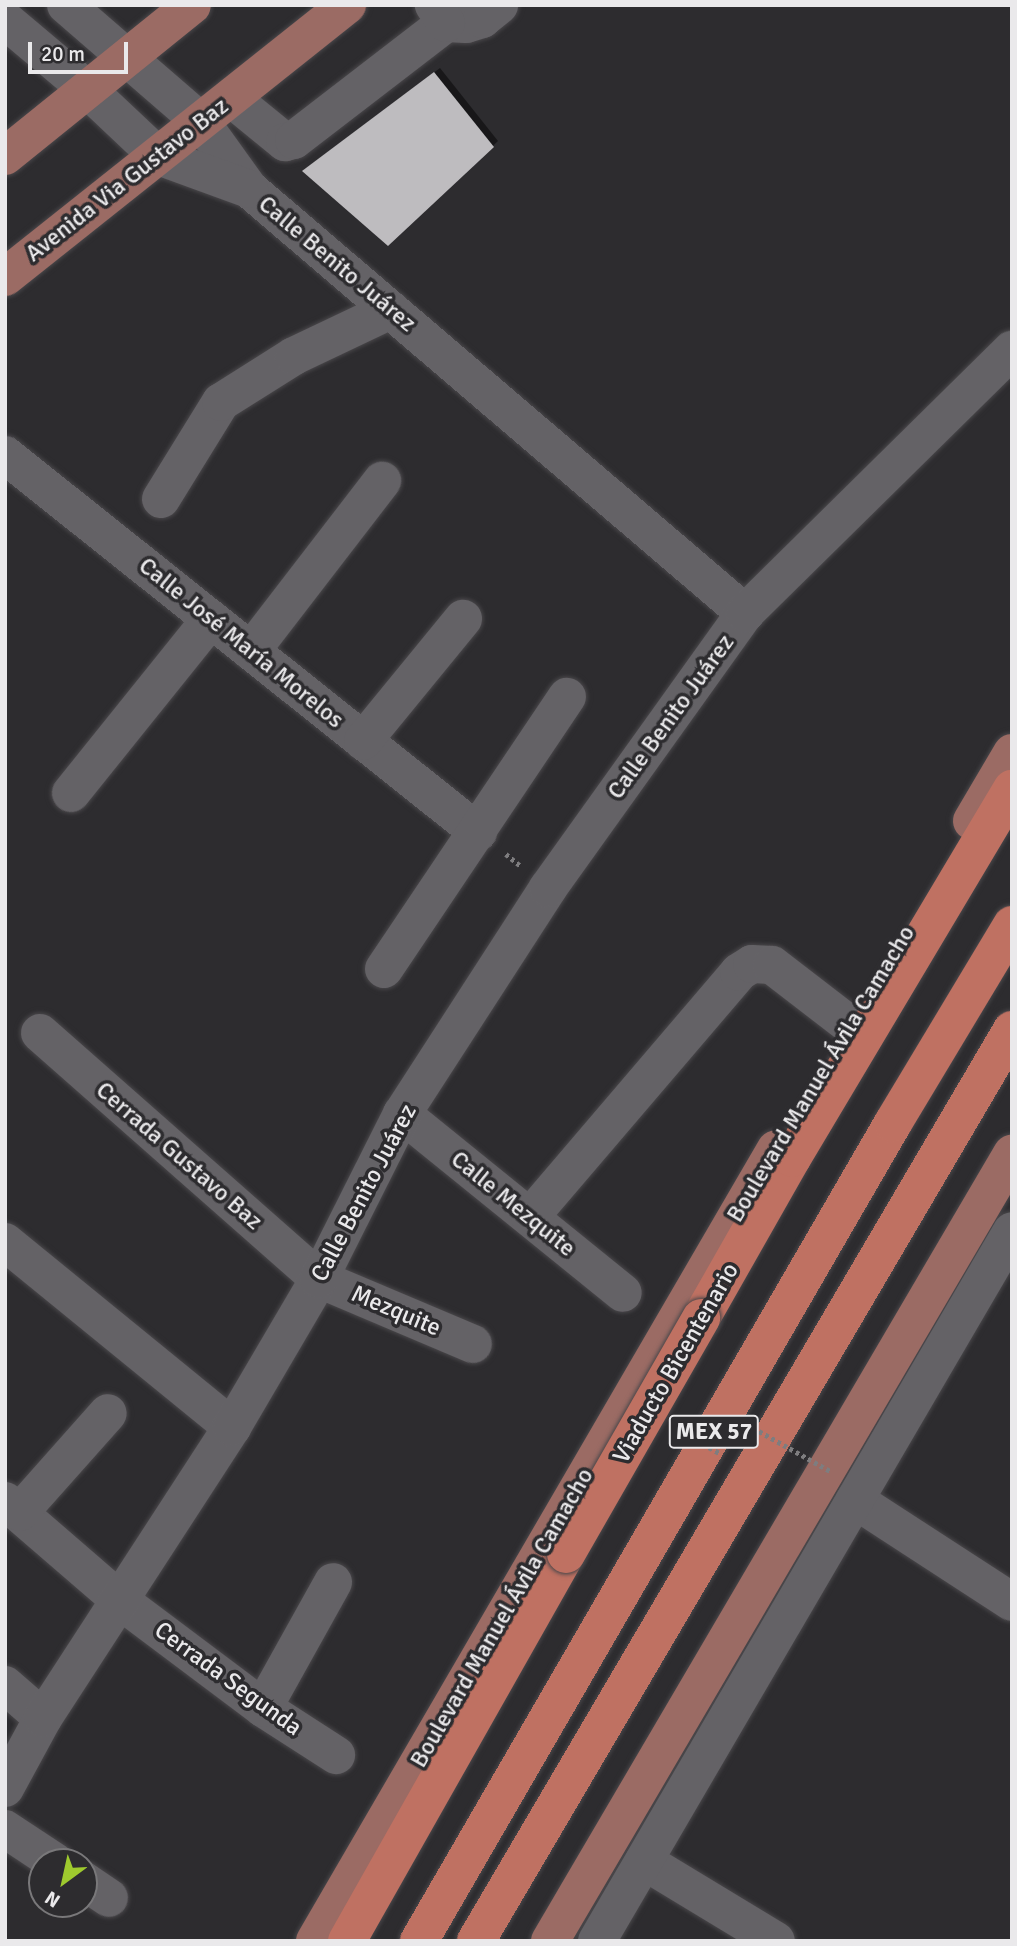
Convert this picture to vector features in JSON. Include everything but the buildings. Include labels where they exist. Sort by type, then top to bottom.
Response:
[{"type":"highway","name":"Viaducto Bicentenario","points":[[347,1941],[792,1158],[1012,789]]},
{"type":"highway","name":"MEX 57","points":[[419,1941],[893,1123],[1012,925]]},
{"type":"highway","name":"MEX 57","points":[[476,1941],[1012,1030]]},
{"type":"main road","points":[[5,156],[192,5]]},
{"type":"main road","name":"Avenida Via Gustavo Baz","points":[[5,277],[347,5]]},
{"type":"main road","name":"Boulevard Manuel Ávila Camacho","points":[[315,1941],[669,1330],[1012,753]]},
{"type":"main road","points":[[550,1941],[1012,1154]]},
{"type":"street","name":"Calle Benito Juárez","points":[[66,5],[130,57],[201,122],[249,189],[745,613]]},
{"type":"street","points":[[231,98],[285,142],[294,140],[440,14],[466,24],[482,19],[499,5]]},
{"type":"street","points":[[5,20],[88,90],[158,156]]},
{"type":"street","name":"Calle Benito Juárez","points":[[158,156],[249,189]]},
{"type":"street","points":[[162,499],[221,402],[294,356],[391,310]]},
{"type":"street","name":"Calle Benito Juárez","points":[[5,1788],[43,1718],[122,1602],[232,1427],[319,1279],[402,1114],[548,888],[745,613],[1012,349]]},
{"type":"street","name":"Calle José María Morelos","points":[[5,455],[478,832]]},
{"type":"street","points":[[251,651],[382,481]]},
{"type":"street","points":[[71,793],[211,619]]},
{"type":"street","points":[[363,741],[463,619]]},
{"type":"street","points":[[384,969],[568,697]]},
{"type":"street","points":[[530,1217],[745,968],[752,964],[772,965],[850,1025]]},
{"type":"street","name":"Cerrada Gustavo Baz","points":[[40,1033],[319,1279]]},
{"type":"street","name":"Calle Mezquite","points":[[402,1114],[623,1293]]},
{"type":"street","points":[[597,1941],[644,1861],[843,1486],[1012,1231]]},
{"type":"street","points":[[5,1242],[232,1427]]},
{"type":"street","name":"Mezquite","points":[[319,1279],[473,1344]]},
{"type":"street","points":[[12,1507],[108,1413]]},
{"type":"street","points":[[843,1486],[1012,1602]]},
{"type":"street","name":"Cerrada Segunda","points":[[12,1507],[122,1602],[263,1707],[336,1755]]},
{"type":"street","points":[[263,1707],[333,1582]]},
{"type":"street","points":[[5,1685],[43,1718]]},
{"type":"street","points":[[5,1829],[34,1848]]},
{"type":"street","points":[[644,1861],[776,1941]]},
{"type":"path","points":[[741,1421],[843,1486]]}]
